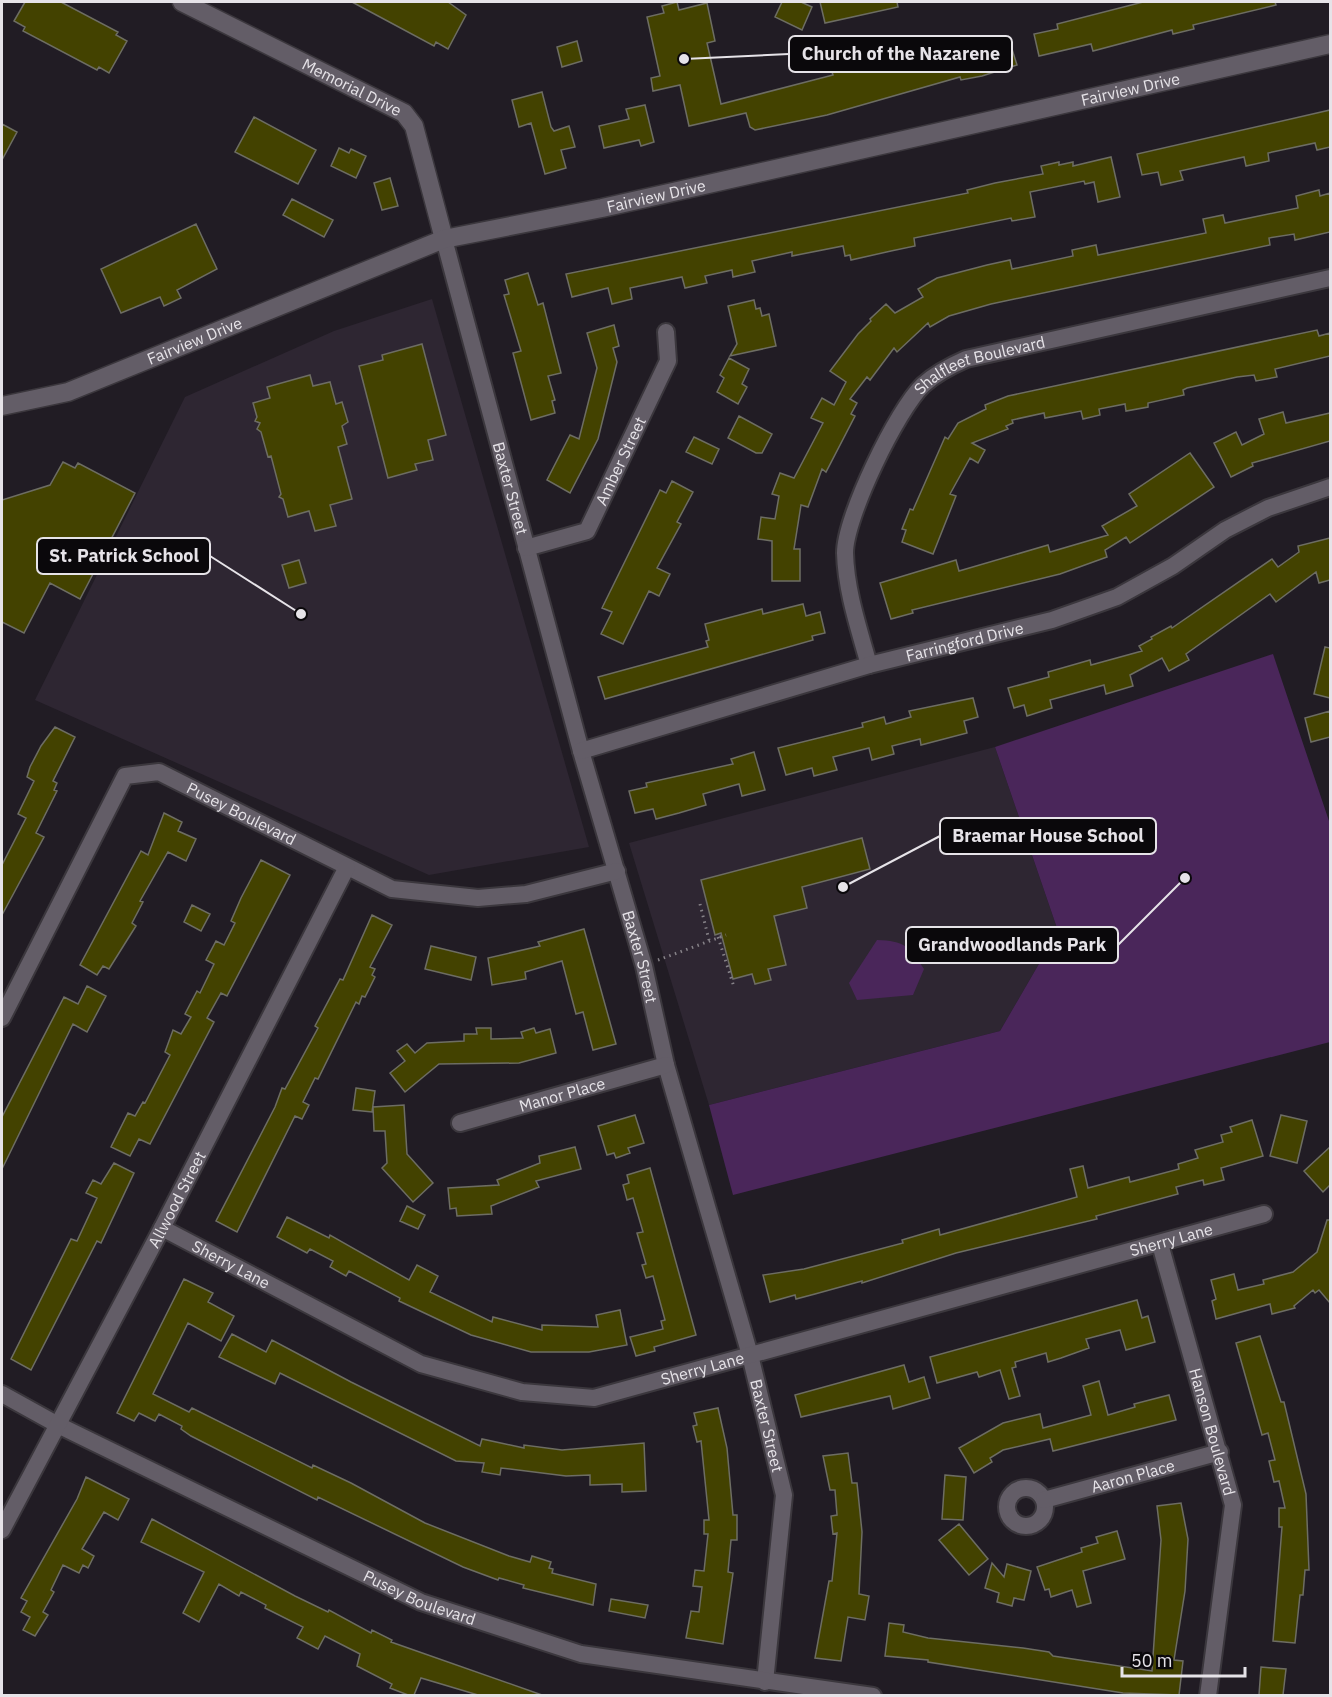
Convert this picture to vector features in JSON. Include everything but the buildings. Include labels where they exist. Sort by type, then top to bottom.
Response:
[{"type":"main road","name":"Memorial Drive","points":[[182,2],[404,113],[414,126],[444,239]]},
{"type":"main road","name":"Fairview Drive","points":[[2,405],[68,392],[444,239],[602,208],[1330,44]]},
{"type":"street","name":"Baxter Street","points":[[444,239],[581,751],[644,966],[666,1065],[750,1355],[784,1495],[765,1682]]},
{"type":"street","name":"Shalfleet Boulevard","points":[[869,665],[847,580],[845,551],[851,521],[878,461],[904,412],[922,386],[942,370],[966,359],[1330,278]]},
{"type":"street","name":"Amber Street","points":[[526,548],[587,531],[668,361],[666,332]]},
{"type":"street","name":"Farringford Drive","points":[[581,751],[869,665],[1052,620],[1117,597],[1173,566],[1225,530],[1279,504],[1330,487]]},
{"type":"street","name":"Pusey Boulevard","points":[[2,1018],[124,776],[159,772],[392,889],[478,898],[526,894],[617,871]]},
{"type":"street","name":"Allwood Street","points":[[2,1530],[162,1228],[347,867]]},
{"type":"street","name":"Manor Place","points":[[460,1123],[666,1065]]},
{"type":"street","name":"Sherry Lane","points":[[162,1228],[421,1364],[522,1392],[594,1398],[1264,1214]]},
{"type":"street","name":"Hanson Boulevard","points":[[1160,1244],[1233,1505],[1209,1695]]},
{"type":"street","name":"Pusey Boulevard","points":[[2,1394],[58,1425],[422,1602],[581,1653],[765,1682],[873,1695]]},
{"type":"street","name":"Aaron Place","points":[[1044,1500],[1220,1452]]},
{"type":"path","points":[[700,904],[709,940]]},
{"type":"path","points":[[644,966],[726,935]]},
{"type":"path","points":[[718,937],[734,987]]},
{"type":"shaded area","points":[[432,299],[589,847],[429,875],[35,700],[185,397],[334,331]]},
{"type":"shaded area","points":[[1273,654],[1330,824],[1330,1042],[733,1195],[709,1105],[1000,1031],[1058,931],[995,747]]},
{"type":"shaded area","points":[[995,747],[1058,931],[1000,1031],[709,1105],[629,843]]},
{"type":"shaded area","points":[[877,940],[905,946],[919,961],[924,969],[913,995],[857,1000],[849,983]]},
{"type":"place","name":"Church of the Nazarene","points":[[684,59]]},
{"type":"place","name":"St. Patrick School","points":[[301,614]]},
{"type":"place","name":"Grandwoodlands Park","points":[[1185,878]]},
{"type":"place","name":"Braemar House School","points":[[843,887]]}]
